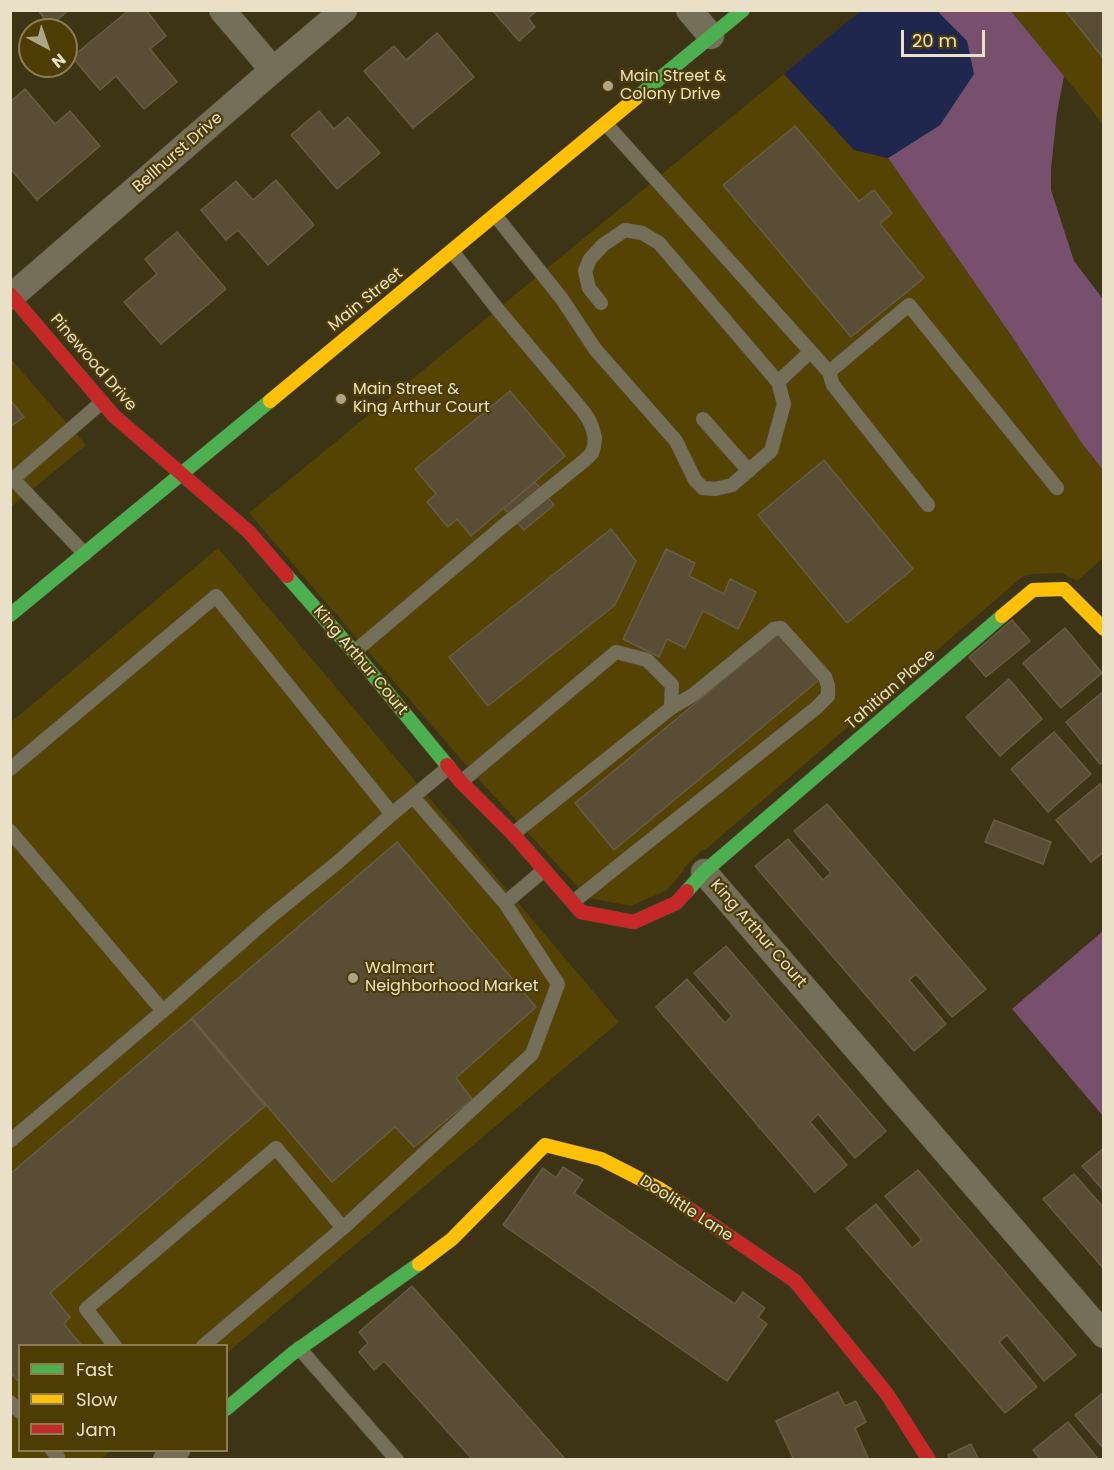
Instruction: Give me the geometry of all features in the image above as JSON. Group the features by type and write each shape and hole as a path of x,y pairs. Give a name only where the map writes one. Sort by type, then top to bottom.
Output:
{"street":[{"path":"222,10 273,70"},
{"name":"Bellhurst Drive","path":"11,295 344,10"},
{"path":"689,10 711,36"},
{"name":"Main Street","path":"10,615 743,10"},
{"name":"Pinewood Drive","path":"11,295 114,416 182,473"},
{"name":"King Arthur Court","path":"182,473 249,532 354,652 461,782 513,834 581,912 634,922 676,903 704,872 1104,1335"},
{"name":"Tahitian Place","path":"704,872 1033,590 1064,589 1104,629"},
{"name":"Doolittle Lane","path":"228,1407 299,1348 452,1239 545,1145 601,1159 658,1188 795,1281 887,1394 928,1460"}],"lane":[{"path":"606,124 829,372 832,385 928,505"},
{"path":"495,215 562,299 595,349 676,441 695,480 703,488 716,489 732,485 771,451 783,404 778,382 659,243 642,233 625,230 603,245 590,259 585,271 589,288 601,303"},
{"path":"354,652 585,460 592,453 594,446 595,438 592,427 583,411 499,311 452,250"},
{"path":"829,372 909,305 1057,488"},
{"path":"778,382 810,352"},
{"path":"85,554 12,480 102,401"},
{"path":"703,419 749,471"},
{"path":"10,769 216,596 392,814"},
{"path":"513,834 671,708 693,695 774,629 781,628 825,678 828,696 573,902"},
{"path":"461,782 616,652 646,660 672,685 671,708"},
{"path":"10,1141 164,1011 270,917 449,767"},
{"path":"205,1344 344,1228 532,1054 558,984 505,903 413,797"},
{"path":"10,831 164,1011"},
{"path":"505,903 544,870"},
{"path":"113,1344 86,1309 276,1148 344,1228"},
{"path":"299,1348 397,1460"}],"shaded area":[{"path":"937,11 1011,11 1064,76 1057,113 1051,190 1074,261 1103,299 1103,470 1081,442 1011,335 888,158 940,125 967,41"},
{"path":"1011,11 1103,11 1103,124 1064,76"},
{"path":"784,74 854,150 888,158 1011,335 1081,442 1103,470 1103,558 1077,581 1062,573 1031,574 1022,577 705,850 702,850 667,890 631,906 588,898 472,772 249,513"},
{"path":"10,358 86,445 11,507 10,507"},
{"path":"218,548 619,1022 228,1352 228,1344 18,1344 18,1452 110,1452 101,1459 11,1459 10,723"},
{"path":"1103,931 1103,1116 1012,1009"}],"water":[{"path":"862,10 937,11 967,41 974,74 940,125 888,158 854,150 784,74"}],"building":[{"path":"38,10 69,10 60,18 44,18"},
{"path":"129,10 146,10 166,36 150,49 177,82 144,109 116,76 100,90 78,64 78,52"},
{"path":"492,10 538,10 528,18 535,27 519,41"},
{"path":"1065,10 1104,10 1104,59"},
{"path":"437,33 474,77 413,128 364,71 394,46 406,60"},
{"path":"25,89 55,124 70,111 100,146 37,200 10,168 10,102"},
{"path":"319,111 334,129 348,117 380,153 337,189 291,135"},
{"path":"795,126 859,201 874,190 892,213 880,224 924,278 851,337 723,185"},
{"path":"276,180 314,225 268,265 238,230 226,240 201,210 236,181 253,200"},
{"path":"177,232 226,289 161,344 124,302 157,274 145,259"},
{"path":"510,391 565,456 471,536 457,519 448,527 427,502 436,494 415,469"},
{"path":"10,400 24,417 10,427"},
{"path":"824,460 913,569 847,623 758,515"},
{"path":"535,482 554,505 524,530 504,508"},
{"path":"611,529 636,561 615,605 488,706 449,657"},
{"path":"666,549 695,563 689,576 724,594 730,579 756,592 738,629 703,611 685,648 667,639 659,657 623,639"},
{"path":"1012,620 1030,641 986,677 969,657"},
{"path":"1065,628 1102,673 1061,708 1023,663"},
{"path":"780,633 819,680 614,850 575,803"},
{"path":"1009,679 1042,719 1000,756 966,717"},
{"path":"1104,691 1104,762 1100,764 1066,722"},
{"path":"1054,732 1091,774 1048,812 1011,769"},
{"path":"1100,784 1104,788 1104,852 1091,862 1056,820"},
{"path":"827,804 986,989 952,1017 916,974 909,980 946,1024 914,1051 755,866 788,839 823,880 831,873 794,831"},
{"path":"994,820 1051,842 1043,864 985,842"},
{"path":"397,842 536,1007 456,1078 472,1099 414,1147 395,1127 332,1182 192,1018"},
{"path":"726,946 886,1131 855,1158 818,1114 810,1122 847,1165 815,1192 656,1007 687,979 725,1023 732,1016 694,973"},
{"path":"191,1019 265,1106 50,1293 70,1317 64,1324 80,1344 18,1344 18,1381 10,1372 10,1174"},
{"path":"1104,1148 1104,1191 1082,1166"},
{"path":"563,1167 583,1180 574,1193 735,1304 743,1292 765,1308 758,1317 767,1324 727,1381 503,1225 543,1168 556,1178"},
{"path":"918,1170 1076,1355 1044,1381 1007,1335 999,1342 1037,1387 1005,1413 846,1228 876,1204 912,1248 922,1240 885,1196"},
{"path":"1074,1174 1104,1208 1104,1269 1043,1199"},
{"path":"412,1286 566,1460 473,1460 384,1361 374,1370 359,1352 368,1343 359,1332"},
{"path":"838,1392 845,1406 856,1401 866,1422 855,1428 869,1460 794,1460 776,1421"},
{"path":"1104,1392 1104,1449 1075,1415"},
{"path":"1068,1422 1099,1460 1041,1460 1033,1450"},
{"path":"971,1444 979,1460 950,1460 948,1455"}],"traffic: fast":[{"path":"636,98 743,10"},
{"path":"10,615 270,401"},
{"path":"287,576 354,652 447,765"},
{"path":"687,891 704,872 1002,616"},
{"path":"228,1407 293,1353 419,1264"}],"traffic: slow":[{"path":"270,401 636,98"},
{"path":"1002,616 1033,590 1064,589 1104,629"},
{"path":"419,1264 452,1239 545,1145 601,1159 672,1197"}],"traffic: jam":[{"path":"10,294 114,416 249,532 287,576"},
{"path":"447,765 513,834 581,912 634,922 676,903 687,891"},
{"path":"672,1197 795,1281 887,1394 929,1460"}],"place":[{"name":"Main Street & Colony Drive","path":"608,86"},
{"name":"Main Street & King Arthur Court","path":"341,399"},
{"name":"Walmart Neighborhood Market","path":"353,978"}]}
